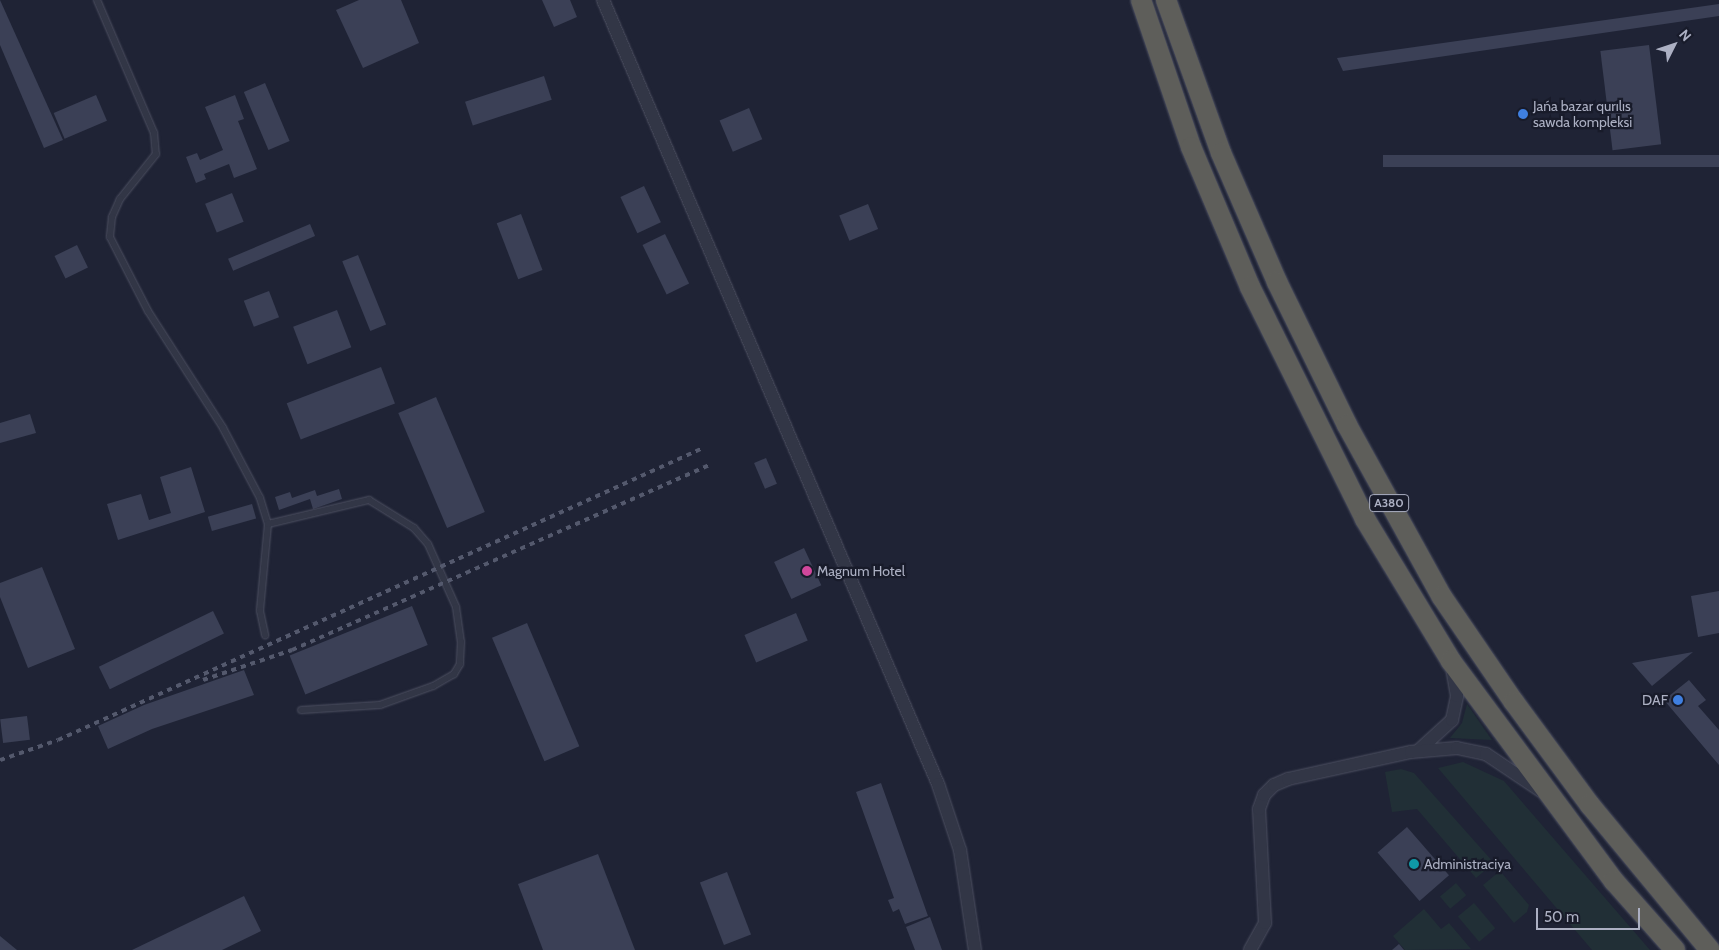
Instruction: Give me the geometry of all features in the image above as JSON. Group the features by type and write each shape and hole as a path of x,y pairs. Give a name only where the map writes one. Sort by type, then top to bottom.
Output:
{"highway":[{"name":"A380","path":"1140,0 1191,147 1250,287 1365,519 1451,661 1614,882 1675,950"},
{"name":"A380","path":"1166,0 1221,153 1277,282 1347,425 1442,597 1514,702 1590,805 1710,950"},
{"path":"1390,561 1414,547"}],"street":[{"path":"604,0 938,784 960,850 975,950"},
{"path":"1418,751 1452,720 1457,696 1451,661"},
{"path":"1250,950 1265,923 1259,809 1264,795 1274,785 1288,779 1418,751 1457,748 1486,754 1554,801"}],"lane":[{"path":"97,0 154,133 156,154 120,199 112,217 110,237 148,311 223,428 260,498 268,524 260,611 264,635"},
{"path":"268,524 369,500 414,528 428,544 456,606 461,642 460,664 454,674 432,686 380,705 301,710"}],"shaded area":[{"path":"1467,704 1492,740 1450,738 1462,723"},
{"path":"1463,762 1504,781 1650,950 1592,950 1438,768"},
{"path":"1401,769 1414,773 1494,863 1476,878 1417,809 1392,812 1385,772"},
{"path":"1500,871 1529,905 1527,912 1514,923 1483,885"},
{"path":"1456,883 1466,895 1450,909 1440,896"},
{"path":"1474,903 1495,928 1479,942 1458,916"},
{"path":"1424,909 1441,929 1449,923 1471,949 1405,950 1393,936"}],"building":[{"path":"0,0 63,140 44,148 0,45"},
{"path":"359,0 401,0 419,43 363,68 336,10"},
{"path":"542,0 570,0 577,17 554,27"},
{"path":"1719,4 1719,16 1343,71 1337,58"},
{"path":"1649,45 1661,144 1613,150 1600,51"},
{"path":"544,76 552,100 473,125 465,102"},
{"path":"265,83 290,141 268,150 244,92"},
{"path":"96,95 107,121 65,139 54,113"},
{"path":"235,95 244,119 238,121 257,169 234,178 229,164 204,174 206,179 196,183 186,157 197,153 200,160 223,150 205,107"},
{"path":"749,108 762,139 733,152 720,121"},
{"path":"1383,155 1719,155 1719,167 1383,167"},
{"path":"644,186 661,222 637,233 620,197"},
{"path":"232,193 244,222 217,233 205,204"},
{"path":"868,204 878,229 849,241 839,216"},
{"path":"521,214 543,270 518,279 497,223"},
{"path":"310,224 315,236 233,271 228,259"},
{"path":"665,234 689,283 667,294 643,245"},
{"path":"77,245 88,267 65,278 55,256"},
{"path":"358,255 386,325 370,331 342,261"},
{"path":"269,291 279,317 254,327 244,301"},
{"path":"337,310 351,347 307,364 293,327"},
{"path":"381,367 395,403 301,440 287,403"},
{"path":"436,397 485,512 447,528 398,413"},
{"path":"30,414 36,433 0,443 0,423"},
{"path":"766,458 777,484 765,489 754,463"},
{"path":"191,467 205,512 118,540 107,504 141,494 149,520 171,513 160,477"},
{"path":"339,489 342,499 313,509 310,499 279,510 275,497 290,492 292,498 315,490 317,496"},
{"path":"252,504 256,518 212,531 208,517"},
{"path":"804,548 821,585 791,599 774,562"},
{"path":"42,567 75,649 28,668 0,597 0,583"},
{"path":"1719,591 1719,633 1698,637 1691,596"},
{"path":"412,606 428,645 305,694 290,655"},
{"path":"213,611 224,633 110,689 99,667"},
{"path":"796,613 808,641 756,662 744,635"},
{"path":"527,623 579,746 544,761 492,638"},
{"path":"1693,652 1652,686 1632,663"},
{"path":"244,670 254,695 152,729 108,749 98,726 144,705"},
{"path":"1689,680 1706,700 1698,706 1719,730 1719,765 1664,700"},
{"path":"27,716 30,740 3,743 0,719"},
{"path":"881,783 928,916 905,924 899,909 893,912 888,900 894,898 856,792"},
{"name":"Administraciya","path":"1407,827 1449,875 1420,901 1378,853"},
{"path":"598,854 635,950 543,950 518,884"},
{"path":"727,872 751,935 724,945 700,882"},
{"path":"244,896 261,931 222,950 132,950"},
{"path":"930,917 942,950 915,950 906,927"},
{"path":"0,936 17,950 0,950"},
{"path":"1399,944 1404,950 1392,950"}],"railway":[{"path":"0,760 58,740 703,448"},
{"path":"203,680 292,650 711,464"}],"place":[{"name":"Jańa bazar qurılıs sawda kompleksi","path":"1523,114"},
{"name":"Magnum Hotel","path":"807,571"},
{"name":"DAF","path":"1678,700"},
{"name":"Administraciya","path":"1414,864"}]}
